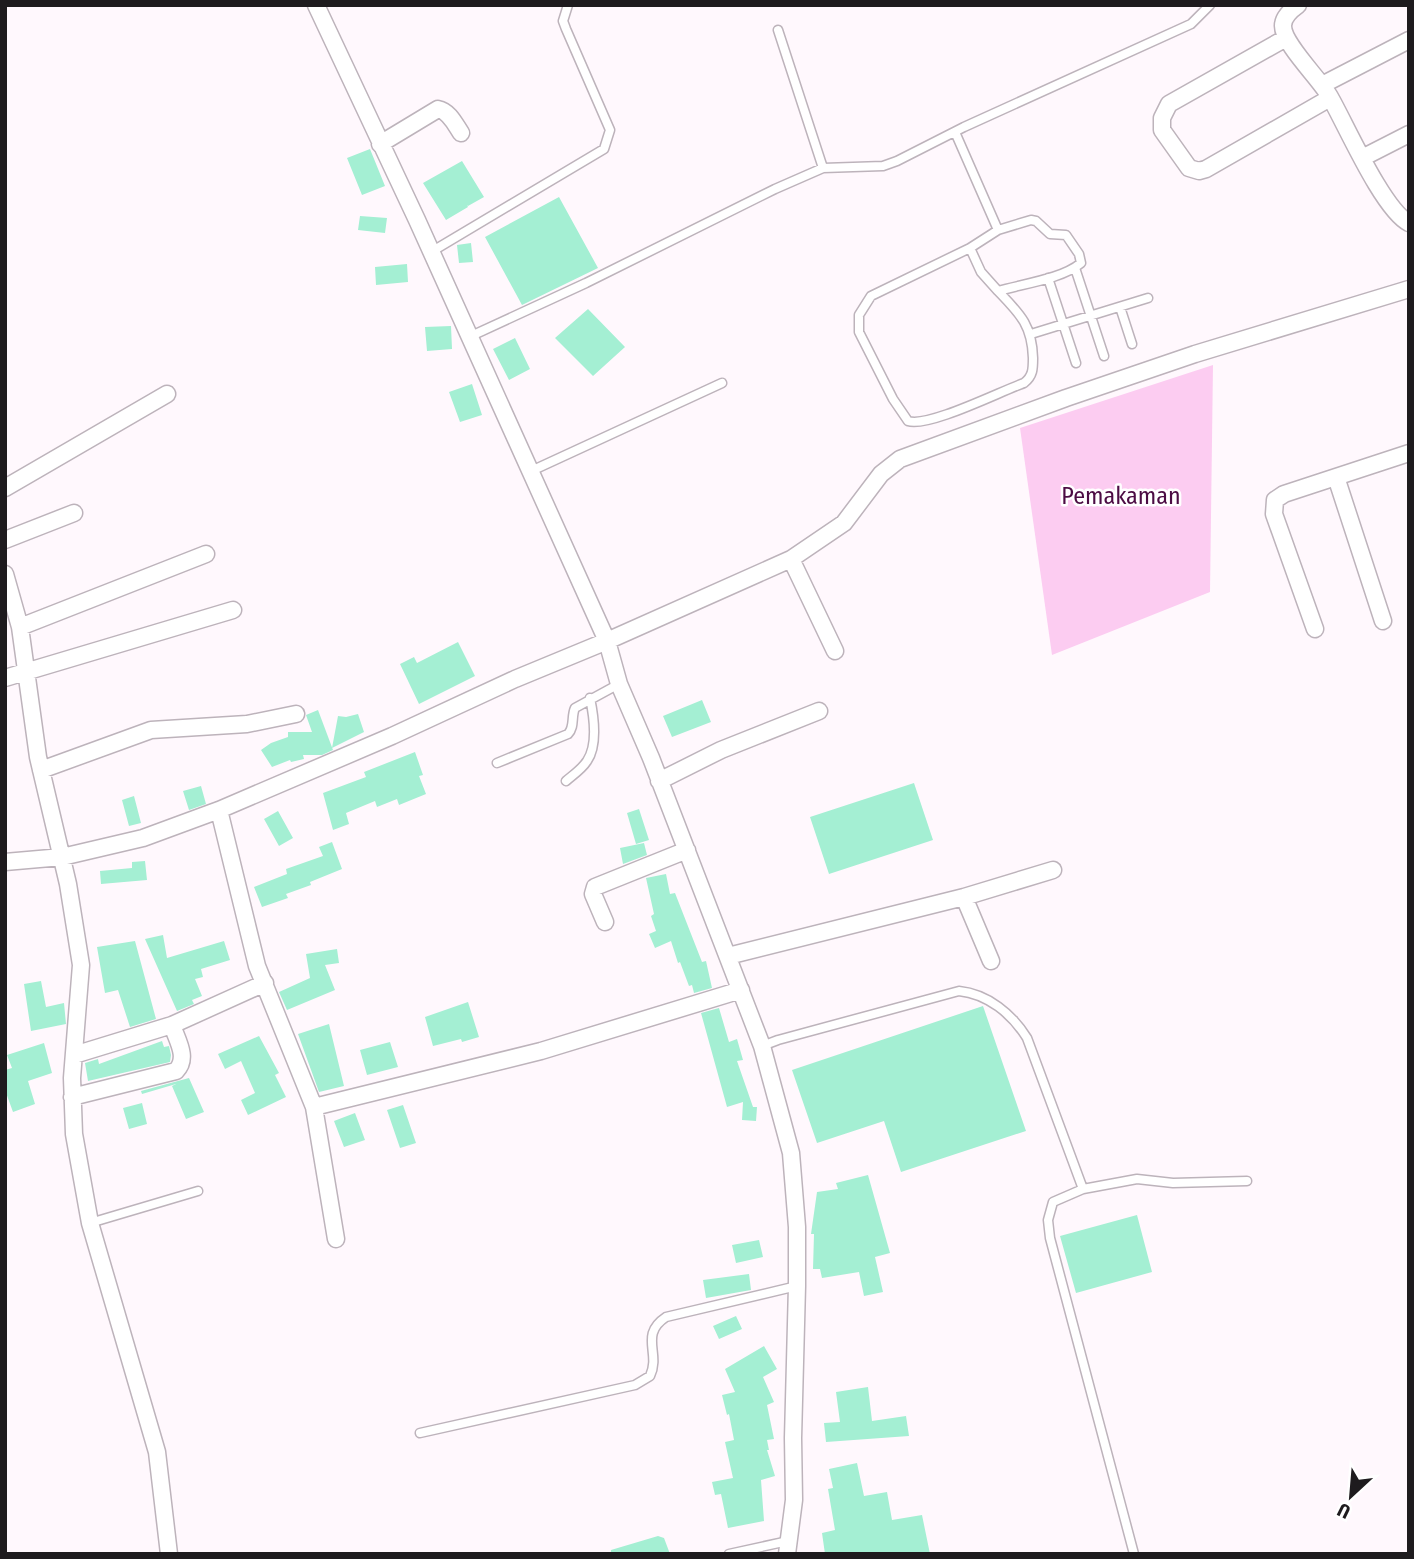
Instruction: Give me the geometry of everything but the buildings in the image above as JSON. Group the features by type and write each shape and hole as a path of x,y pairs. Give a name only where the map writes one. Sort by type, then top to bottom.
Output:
{"street":[{"path":"316,5 607,641 619,684 687,850 762,1046 791,1153 796,1227 794,1500 788,1547"},
{"path":"1298,5 1289,12 1284,21 1286,38 1326,91 1397,215 1409,223"},
{"path":"1286,38 1169,104 1161,118 1162,130 1189,168 1199,171 1206,169 1409,40"},
{"path":"380,144 438,109 449,115 461,133"},
{"path":"1362,158 1409,134"},
{"path":"5,862 62,857 144,838 219,810 791,559 844,523 881,474 901,460 1066,398 1195,354 1409,289"},
{"path":"5,488 167,394"},
{"path":"1315,629 1273,505 1284,494 1409,453"},
{"path":"1336,477 1383,621"},
{"path":"5,540 74,513"},
{"path":"20,627 206,554"},
{"path":"791,559 835,651"},
{"path":"6,583 20,627 41,771 62,857 81,965 72,1097 74,1134 90,1223 157,1452 169,1554"},
{"path":"5,678 233,610"},
{"path":"659,781 721,750 818,711"},
{"path":"41,771 152,730 247,724 296,714"},
{"path":"219,810 257,965 314,1107 336,1239"},
{"path":"605,922 593,894 597,885 687,850"},
{"path":"728,956 964,897 1053,870"},
{"path":"964,897 991,961"},
{"path":"74,1055 172,1025 265,983"},
{"path":"314,1107 541,1051 741,990"},
{"path":"72,1097 176,1071 182,1064 182,1056 172,1025"}],"lane":[{"path":"431,252 604,149 610,130 566,29 564,21 568,5"},
{"path":"469,337 823,168 883,166 1191,24 1210,5"},
{"path":"778,30 823,168"},
{"path":"955,132 998,230"},
{"path":"970,248 981,272 998,291 1017,312 1031,334 1033,370 1024,383 935,418 913,423 904,417 859,332 859,314 871,296 970,248 998,230 1033,220 1050,234 1064,233 1081,257 1075,268 998,291"},
{"path":"1075,268 1104,356"},
{"path":"1048,278 1076,363"},
{"path":"1031,334 1148,298"},
{"path":"1120,306 1132,344"},
{"path":"529,472 722,383"},
{"path":"497,763 568,734 572,730 575,709 590,698 619,684"},
{"path":"566,781 584,766 592,751 593,713 590,698"},
{"path":"762,1046 959,991 981,995 1010,1016 1027,1038 1083,1189"},
{"path":"1134,1554 1050,1238 1048,1220 1052,1202 1083,1189 1137,1179 1172,1184 1247,1181"},
{"path":"90,1223 198,1191"},
{"path":"420,1433 635,1385 650,1376 654,1362 652,1332 659,1321 666,1317 797,1286"},
{"path":"729,1554 788,1547"}],"green space":[{"name":"Pemakaman","path":"1213,365 1210,592 1052,655 1020,428"}]}
